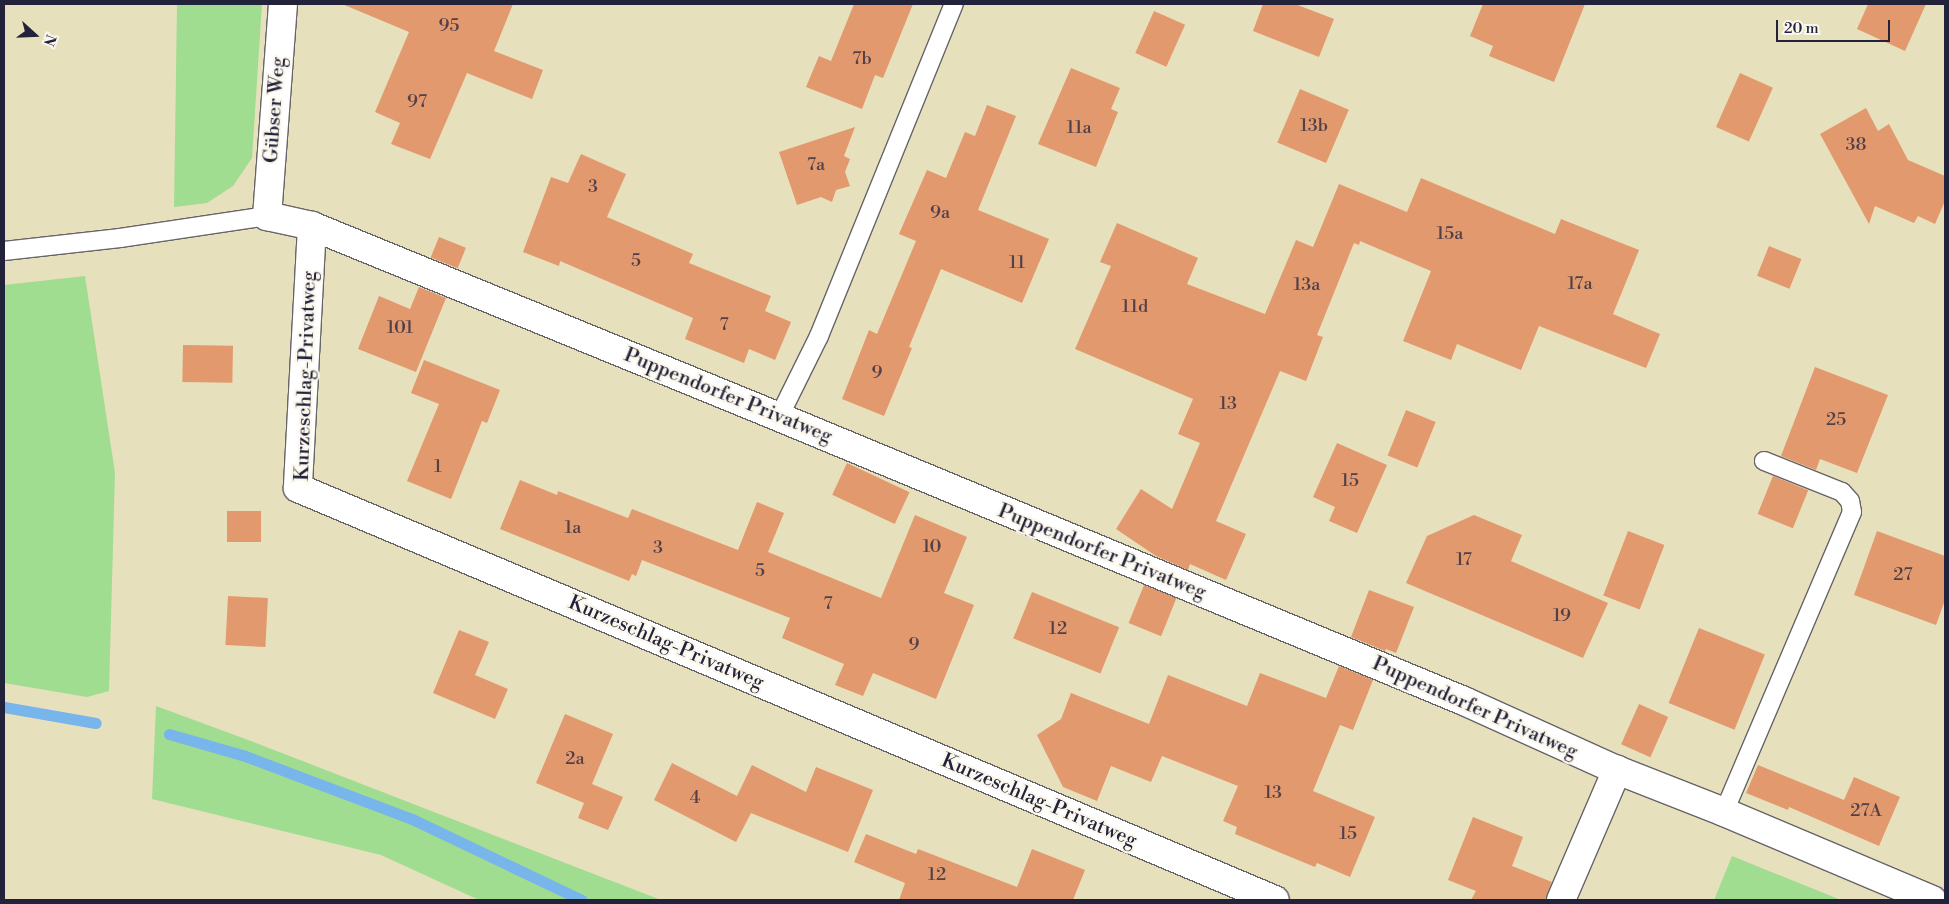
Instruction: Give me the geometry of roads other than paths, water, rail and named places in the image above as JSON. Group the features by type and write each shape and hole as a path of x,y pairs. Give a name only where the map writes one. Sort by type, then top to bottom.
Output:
{"street":[{"name":"Gübser Weg","path":"267,216 283,4"},
{"name":"Puppendorfer Privatweg","path":"267,216 312,226 778,416 1464,701 1616,770 1724,812 1932,900"},
{"name":"Kurzeschlag-Privatweg","path":"312,226 298,488 1275,900"},
{"path":"1561,900 1616,770"}],"lane":[{"path":"778,416 819,336 954,4"},
{"path":"4,251 120,238 267,216"},
{"path":"1724,812 1852,512 1850,501 1842,492 1764,461"}],"waterway":[{"path":"4,707 96,723"},
{"path":"169,734 245,756 412,819 582,900"}]}
